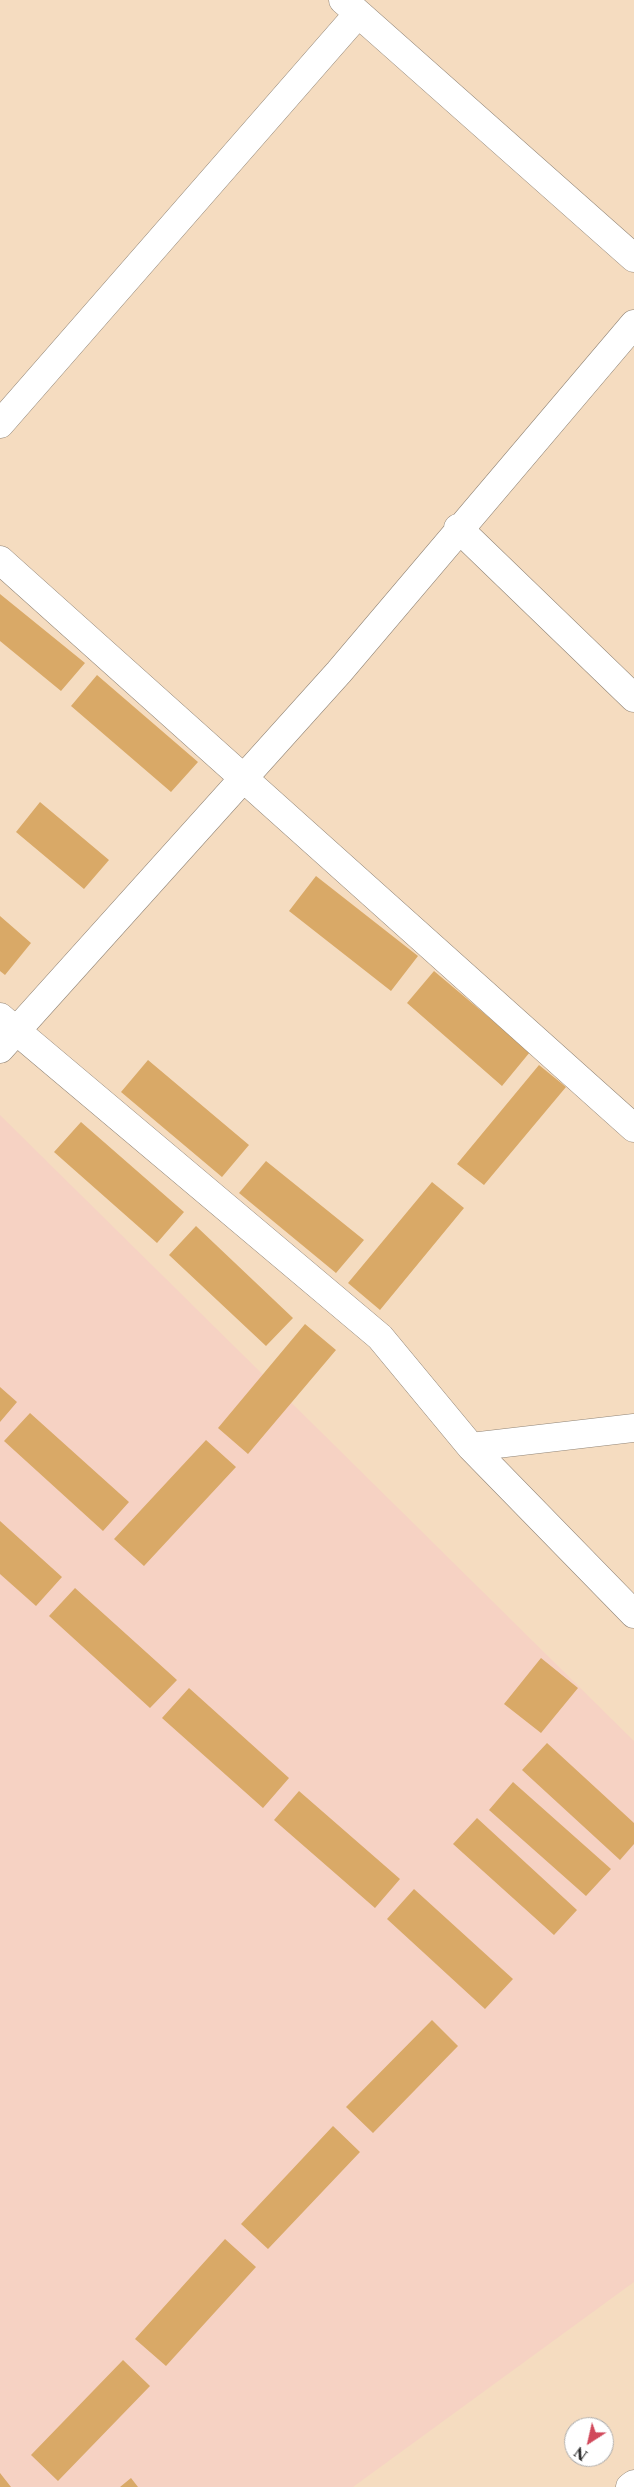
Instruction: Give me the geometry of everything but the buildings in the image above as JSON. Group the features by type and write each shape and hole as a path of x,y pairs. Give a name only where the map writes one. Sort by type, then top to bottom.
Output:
{"main road":[{"path":"0,424 350,7 634,258"},
{"path":"634,324 458,528 339,672 6,1033 380,1337 471,1447 634,1614"},
{"path":"458,528 634,698"},
{"path":"0,560 634,1128"},
{"path":"471,1447 634,1428"},
{"path":"630,2487 634,2484"}],"shaded area":[{"path":"0,1115 634,1741 634,2282 353,2487 0,2487"}]}
